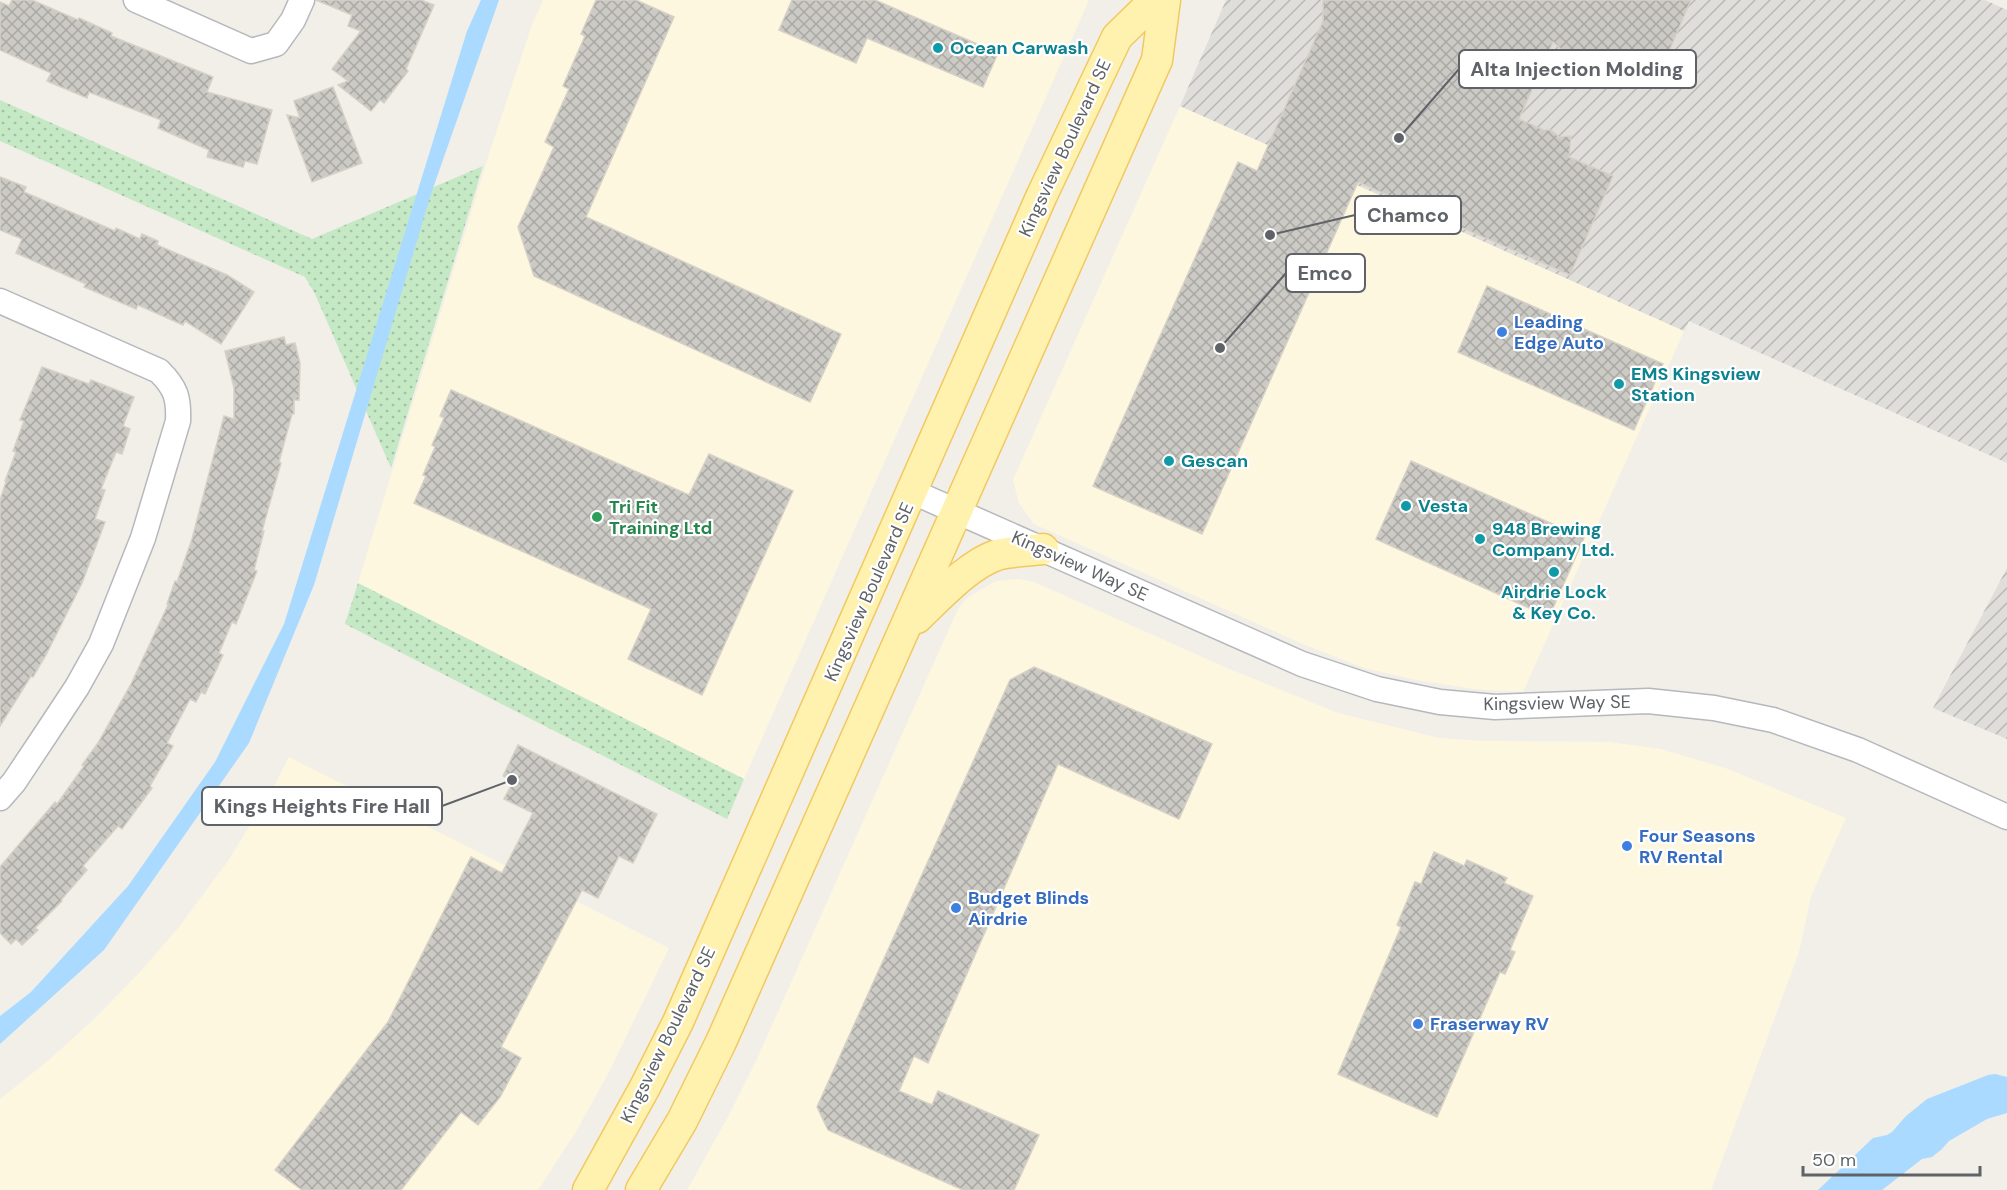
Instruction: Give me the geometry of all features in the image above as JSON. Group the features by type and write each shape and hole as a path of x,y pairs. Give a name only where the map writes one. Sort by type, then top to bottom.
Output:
{"main road":[{"name":"Kingsview Boulevard SE","path":"588,1190 640,1098 678,1022 1042,195 1117,37 1155,0"},
{"path":"642,1190 682,1121 721,1042 1157,60 1165,0"},
{"path":"906,629 946,589 974,568 997,555 1043,549"}],"street":[{"path":"136,0 251,51 276,44 293,20 302,0"},
{"path":"0,301 159,371 176,391 178,405 178,421 143,538 101,644 77,687 14,782 0,798"},
{"name":"Kingsview Way SE","path":"913,492 1302,664 1377,689 1440,702 1495,707 1648,701 1714,708 1773,720 1858,750 2007,817"}],"shaded area":[{"path":"543,0 1089,0 744,779 358,583 490,151 532,25"},
{"path":"1226,0 1985,0 2007,10 2007,463 1689,321 1684,331 1180,106"},
{"path":"1180,106 1684,331 1523,692 1474,689 1417,680 1364,668 1303,644 1034,524 1019,503 1013,480"},
{"path":"2007,568 2007,739 1933,708"},
{"path":"1019,579 1034,582 1227,668 1338,713 1439,738 1480,741 1609,742 1661,749 1728,769 1846,818 1811,896 1799,952 1711,1190 687,1190 756,1061 958,609 967,598 996,581"},
{"path":"289,757 669,948 609,1072 577,1130 538,1190 0,1190 0,1099 49,1060 92,1021 142,970 179,927 228,861 272,790"}],"green space":[{"path":"0,100 312,239 483,166 391,468 315,294 305,277 0,141"},
{"path":"358,583 744,779 727,819 345,624"}],"water":[{"path":"481,0 499,0 431,194 314,585 249,743 104,950 0,1044 0,1016 31,992 128,886 215,762 284,624 467,31"},
{"path":"1995,1074 2007,1077 2007,1113 1987,1119 1949,1141 1932,1157 1922,1159 1882,1190 1818,1190 1873,1138 1892,1132 1906,1116 1927,1099"}],"building":[{"path":"12,0 32,0 78,20 79,18 112,33 111,36 213,77 207,92 272,110 257,164 245,161 243,167 207,157 209,150 158,128 161,120 89,92 87,98 47,81 51,73 0,50 0,2 9,6"},
{"path":"316,0 421,0 434,5 406,69 408,71 384,103 380,100 371,111 338,85 348,81 332,69 361,31 348,26 352,15"},
{"path":"596,0 636,0 674,17 586,217 841,334 810,402 534,276 518,227 554,147 545,142 569,89 563,86 585,36 581,34"},
{"name":"Ocean Carwash","path":"792,0 875,0 998,53 983,87 867,38 856,63 779,30"},
{"path":"1323,0 1691,0 1658,77 1616,58 1598,72 1591,60 1579,55 1569,56 1553,42 1519,119 1544,130 1551,130 1559,137 1571,136 1569,157 1613,176 1570,275 1358,182 1202,534 1093,486 1238,162 1257,171 1323,21"},
{"path":"333,87 362,163 312,182 287,115 300,118 294,101"},
{"path":"0,177 26,187 24,192 115,231 116,228 140,239 142,234 158,241 157,245 227,275 254,292 221,344 185,321 183,325 138,305 136,309 84,287 86,284 16,253 22,239 0,230"},
{"path":"1487,286 1663,364 1634,430 1458,352"},
{"path":"284,337 286,345 295,343 300,363 299,400 294,400 294,414 292,414 262,531 264,531 254,570 257,571 236,624 232,622 219,653 223,655 205,694 201,692 196,702 190,699 167,743 173,746 150,786 152,788 122,829 118,826 83,866 87,870 62,901 35,928 38,930 22,945 16,939 11,944 0,933 0,867 55,802 57,804 84,766 82,765 98,743 131,684 168,605 192,539 224,416 234,419 234,388 225,351"},
{"path":"42,367 89,384 91,380 134,397 123,426 130,429 122,454 116,452 101,489 105,490 95,519 105,522 82,583 46,655 0,726 0,500 16,452 13,451 24,421 20,420"},
{"path":"451,390 689,495 709,454 793,491 702,695 628,659 651,609 414,503 426,476 423,475 435,447 432,445 444,418 440,416"},
{"path":"1411,461 1584,538 1549,617 1376,539"},
{"path":"1034,667 1212,744 1179,819 1058,764 928,1063 914,1056 899,1091 932,1105 938,1091 1039,1135 1014,1190 963,1190 828,1130 817,1107 1010,680"},
{"path":"518,745 657,814 633,863 619,856 598,898 582,890 501,1047 521,1058 500,1097 478,1125 461,1112 401,1190 302,1190 275,1170 388,1022 471,857 502,873 533,813 504,799 513,782 503,776"},
{"name":"Fraserway RV","path":"1434,852 1464,866 1467,860 1507,878 1504,883 1533,896 1510,950 1515,952 1505,974 1500,972 1437,1117 1338,1074 1401,927 1397,925 1415,882 1421,884"}],"place":[{"name":"Ocean Carwash","path":"938,48"},
{"name":"Alta Injection Molding","path":"1399,138"},
{"name":"Chamco","path":"1270,235"},
{"name":"Leading Edge Auto","path":"1502,332"},
{"name":"Emco","path":"1220,348"},
{"name":"EMS Kingsview Station","path":"1619,384"},
{"name":"Gescan","path":"1169,461"},
{"name":"Vesta","path":"1406,506"},
{"name":"Tri Fit Training Ltd","path":"597,517"},
{"name":"948 Brewing Company Ltd.","path":"1480,539"},
{"name":"Airdrie Lock & Key Co.","path":"1554,572"},
{"name":"Kings Heights Fire Hall","path":"512,780"},
{"name":"Four Seasons RV Rental","path":"1627,846"},
{"name":"Budget Blinds Airdrie","path":"956,908"},
{"name":"Fraserway RV","path":"1418,1024"}]}
